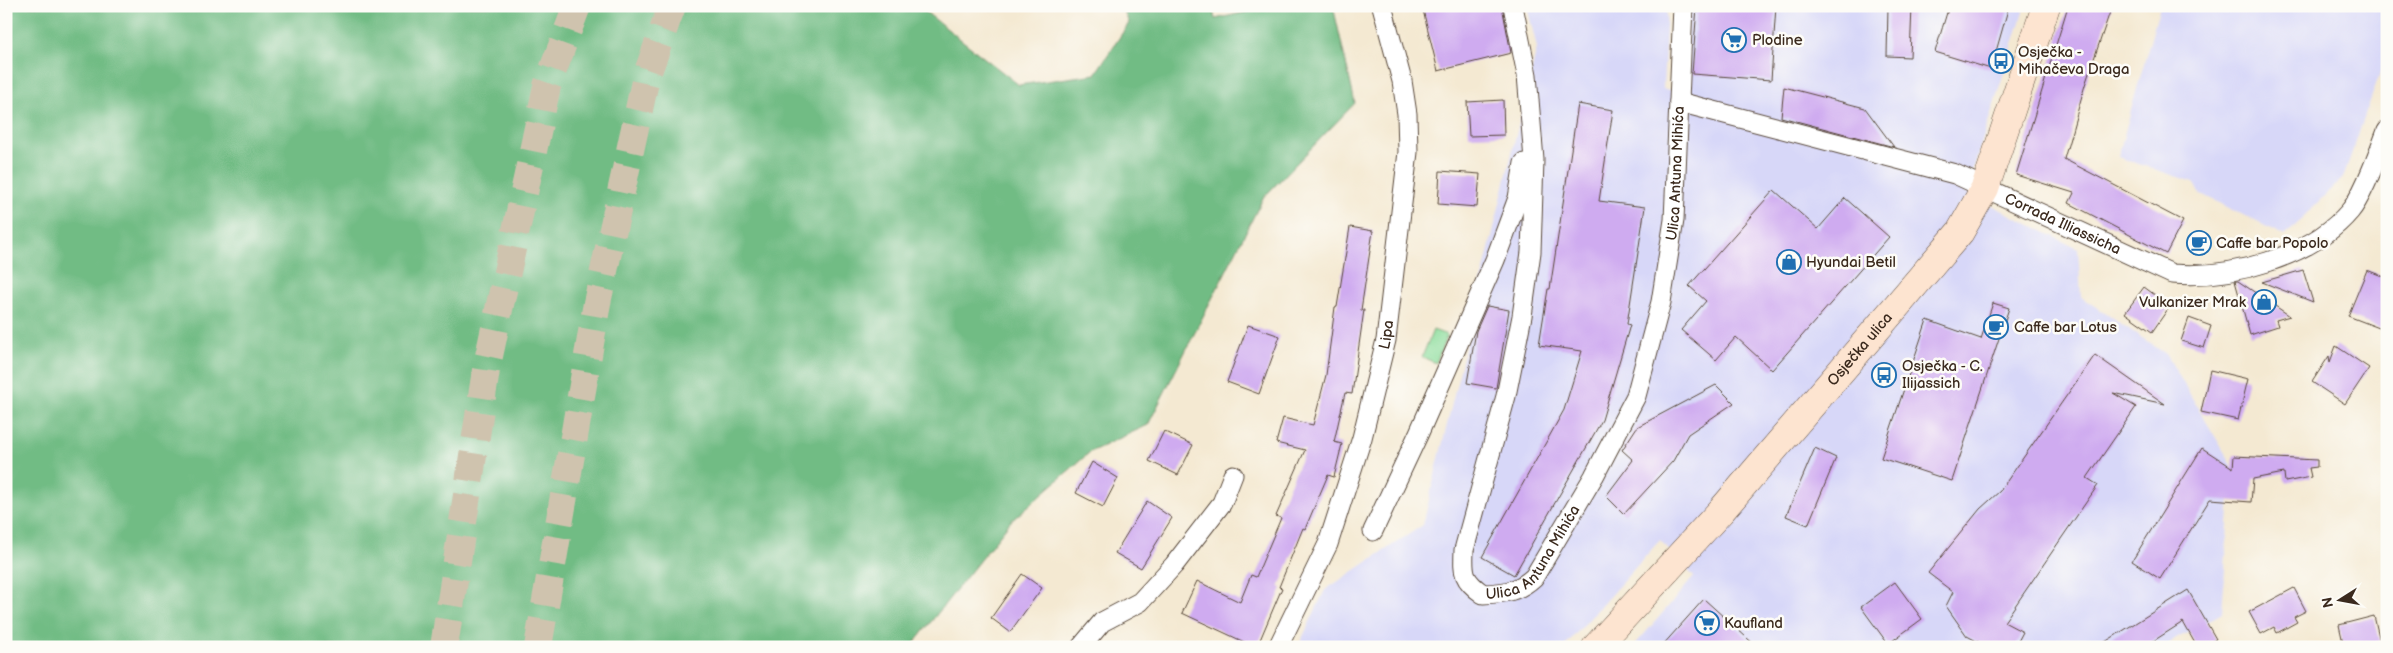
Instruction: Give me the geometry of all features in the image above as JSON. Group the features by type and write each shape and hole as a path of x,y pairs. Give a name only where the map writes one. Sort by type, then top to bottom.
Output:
{"main road":[{"name":"Osječka ulica","path":"1596,647 1721,511 1855,358 1960,232 1985,188 2046,6"}],"street":[{"name":"Lipa","path":"1278,647 1328,544 1362,438 1386,340 1408,152 1407,114 1402,79 1382,6"},
{"name":"Ulica Antuna Mihića","path":"1513,6 1527,75 1534,160 1531,252 1522,316 1497,436 1464,550 1463,573 1473,587 1483,594 1509,593 1523,587 1534,577 1599,468 1636,396 1661,302 1674,220 1683,6"},
{"name":"Corrada Illiassicha","path":"1679,102 1955,174 2172,274 2193,276 2212,274 2291,254 2325,236 2352,210 2378,156 2387,131"},
{"path":"1373,531 1418,435 1495,260 1518,198 1523,164 1525,161 1534,160"},
{"path":"1081,647 1102,622 1140,602 1174,565 1222,503 1233,475"}],"shaded area":[{"path":"1527,6 1667,6 1663,89 1684,91 1689,6 2025,6 1966,192 2078,249 2081,297 2166,354 2232,465 2222,613 2162,647 1633,647 1694,577 1660,540 1564,647 1298,647 1325,590 1423,525 1537,48"},
{"path":"2160,6 2387,6 2387,53 2343,178 2285,236 2199,193 2193,182 2118,157"}],"green space":[{"path":"6,6 918,6 1019,85 1095,74 1129,23 1122,6 1212,6 1215,19 1274,6 1333,6 1355,103 1263,198 1148,425 1090,452 1010,522 911,647 6,647"},
{"path":"1433,330 1447,335 1436,363 1422,357"}],"building":[{"path":"1422,6 1502,6 1511,53 1438,71"},
{"name":"Plodine","path":"1697,6 1776,6 1771,80 1692,74"},
{"path":"1888,6 1912,6 1910,57 1887,56"},
{"path":"1949,6 2009,6 1991,69 1935,52"},
{"path":"2068,6 2112,6 2085,85 2064,159 2183,221 2166,254 2069,203 2074,193 2016,175"},
{"path":"1784,87 1865,108 1894,147 1781,117"},
{"path":"1503,100 1504,135 1469,136 1467,102"},
{"path":"1578,104 1613,110 1599,201 1645,207 1627,324 1630,325 1602,420 1514,575 1482,557 1564,410 1582,351 1539,345 1548,289 1550,289"},
{"path":"1440,171 1480,174 1477,207 1438,204"},
{"name":"Hyundai Betil","path":"1774,190 1818,229 1845,198 1889,237 1772,370 1736,337 1716,360 1681,330 1706,301 1689,286"},
{"path":"1350,227 1373,231 1361,310 1364,310 1352,394 1345,393 1334,442 1342,444 1334,477 1328,475 1305,529 1303,528 1279,587 1282,588 1257,647 1255,647 1182,613 1197,581 1240,602 1251,575 1256,577 1281,518 1276,516 1305,450 1276,443 1283,418 1313,425 1326,375 1335,307 1337,307"},
{"path":"2303,270 2313,302 2262,282"},
{"path":"2367,270 2387,278 2387,331 2348,316"},
{"path":"2235,281 2238,281 2290,316 2276,320 2278,326 2250,335"},
{"path":"2144,287 2170,306 2152,332 2125,313"},
{"path":"1993,303 2009,308 1952,481 1881,458 1927,320 1981,339"},
{"path":"1487,306 1509,310 1496,388 1467,383 1476,331"},
{"path":"2189,318 2211,326 2204,348 2181,341"},
{"path":"1248,325 1280,336 1259,394 1227,382"},
{"path":"2336,346 2369,368 2345,404 2312,382 2329,356 2330,362"},
{"path":"2095,355 2165,404 2113,393 2136,407 2087,478 2098,485 2004,622 2023,632 2015,647 1988,647 1967,636 1946,606 1953,592 1928,573 1980,509 2000,491"},
{"path":"2210,370 2248,379 2238,420 2201,412"},
{"path":"1716,385 1734,403 1688,434 1673,461 1624,514 1606,496 1633,460 1622,450 1637,427"},
{"path":"1164,431 1193,445 1178,475 1149,461"},
{"path":"1815,448 1836,458 1808,525 1786,516"},
{"path":"2202,448 2233,468 2234,456 2317,460 2317,467 2309,468 2311,477 2285,482 2284,473 2253,479 2251,502 2210,499 2160,579 2132,561"},
{"path":"1092,462 1118,478 1103,507 1076,493"},
{"path":"1147,501 1172,518 1141,568 1115,553"},
{"path":"1022,574 1042,588 1010,632 991,618"},
{"path":"1895,582 1922,619 1888,644 1861,607"},
{"path":"2294,588 2306,611 2294,617 2297,622 2277,633 2274,627 2261,634 2249,612"},
{"path":"2188,590 2216,639 2203,647 2197,647 2183,622 2144,647 2097,647"},
{"name":"Kaufland","path":"1704,599 1757,647 1661,647"},
{"path":"2374,616 2380,641 2357,647 2344,647 2339,625"}],"tunnel":[{"path":"444,647 486,370 547,86 577,6"},
{"path":"538,647 597,303 646,77 672,6"}],"place":[{"name":"Plodine","path":"1734,40"},
{"name":"Osječka - Mihačeva Draga","path":"2001,61"},
{"name":"Caffe bar Popolo","path":"2199,243"},
{"name":"Hyundai Betil","path":"1789,262"},
{"name":"Vulkanizer Mrak","path":"2264,302"},
{"name":"Caffe bar Lotus","path":"1996,327"},
{"name":"Osječka - C. Ilijassich","path":"1884,375"},
{"name":"Kaufland","path":"1707,623"}]}
